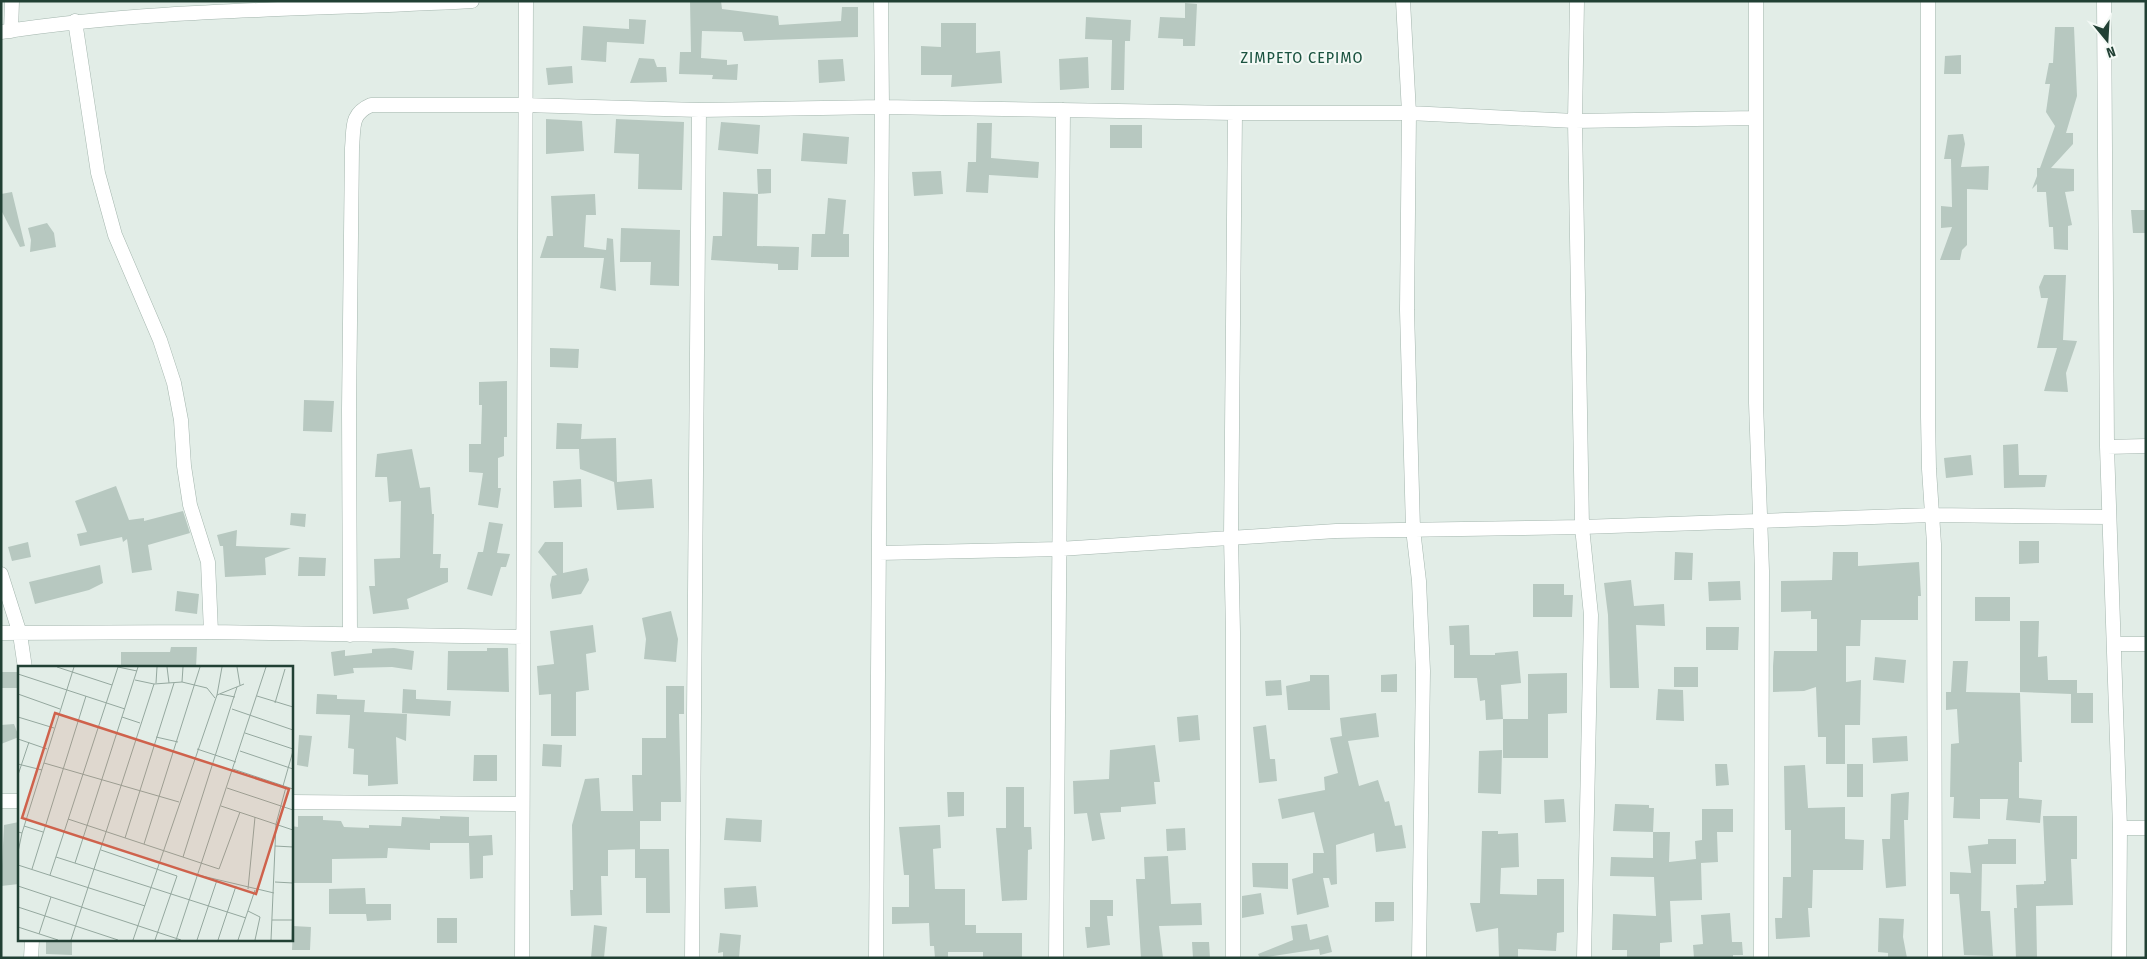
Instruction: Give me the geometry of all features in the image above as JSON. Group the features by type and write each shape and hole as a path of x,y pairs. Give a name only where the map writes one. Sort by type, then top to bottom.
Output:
{"street":[{"path":"12,1 6,32 181,7 354,5 472,1"},
{"path":"522,958 521,804 526,1"},
{"path":"876,958 882,107 881,1"},
{"path":"1403,1 1409,113 1407,310 1413,529 1419,581 1423,671 1419,958"},
{"path":"1577,1 1575,121 1582,527 1590,615 1584,958"},
{"path":"1756,1 1756,403 1762,571 1761,958"},
{"path":"1928,1 1928,426 1934,544 1936,958"},
{"path":"2104,1 2108,517 2120,828 2119,958"},
{"path":"75,21 98,173 115,235 160,340 174,383 181,420 184,466 190,505 208,562 211,632"},
{"path":"350,635 350,361 354,118 361,110 371,105 524,105 699,110 882,107 1235,113 1409,113 1575,121 1756,118"},
{"path":"692,958 699,110"},
{"path":"1056,958 1063,110"},
{"path":"1233,958 1233,632 1231,537 1235,113"},
{"path":"2107,447 2146,446"},
{"path":"879,553 1060,549 1336,530 1582,527 1932,515 2108,517"},
{"path":"1,574 20,634 25,666"},
{"path":"1,633 211,632 523,637"},
{"path":"2114,644 2146,644"},
{"path":"1,801 18,801"},
{"path":"292,802 521,804"},
{"path":"2120,828 2146,828"},
{"path":"31,958 32,942"}],"building":[{"path":"690,1 721,1 722,9 778,16 779,25 841,21 842,7 858,7 858,37 744,41 742,32 702,31 701,58 727,60 727,65 738,64 737,80 712,79 713,75 679,74 680,52 691,52"},
{"path":"1185,3 1197,4 1195,46 1183,46 1183,39 1158,38 1160,17 1185,18"},
{"path":"1086,17 1131,20 1130,41 1125,41 1124,90 1111,90 1112,40 1085,39"},
{"path":"629,19 646,20 644,44 607,42 606,62 581,60 583,26 629,29"},
{"path":"941,23 976,23 976,53 1000,51 1002,83 951,87 952,75 921,75 921,46 941,47"},
{"path":"2055,27 2074,27 2077,96 2066,133 2073,133 2073,144 2051,168 2074,169 2074,191 2065,192 2072,225 2068,226 2068,250 2054,249 2053,227 2049,227 2046,192 2037,192 2037,184 2032,189 2037,176 2037,168 2040,168 2055,126 2046,112 2050,84 2045,84 2049,63 2053,63"},
{"path":"1961,55 1961,74 1944,74 1945,56"},
{"path":"1088,57 1089,88 1060,90 1059,59"},
{"path":"639,58 654,59 657,67 666,67 667,82 630,83"},
{"path":"843,59 845,81 819,83 818,60"},
{"path":"572,66 573,83 548,85 546,68"},
{"path":"546,119 582,121 584,151 546,154"},
{"path":"616,119 684,122 682,190 638,189 639,154 614,153"},
{"path":"721,122 760,125 758,154 718,150"},
{"path":"977,123 992,123 991,158 1039,162 1038,178 989,175 988,193 966,192 968,162 976,162"},
{"path":"1110,125 1142,125 1142,148 1110,148"},
{"path":"803,133 849,137 847,164 801,161"},
{"path":"1963,134 1965,144 1961,167 1989,166 1988,190 1967,189 1967,245 1962,250 1960,260 1940,260 1952,227 1941,228 1941,206 1952,207 1951,159 1944,159 1948,135"},
{"path":"757,169 771,169 771,193 758,194"},
{"path":"941,171 943,194 914,196 912,172"},
{"path":"12,192 25,246 20,247 1,210 1,194"},
{"path":"723,192 758,194 757,246 799,247 798,270 778,270 778,264 711,260 713,236 722,236"},
{"path":"595,194 596,215 586,215 584,247 606,250 607,238 613,239 616,291 600,288 604,258 540,258 547,236 553,236 551,196"},
{"path":"828,198 846,200 843,234 849,234 849,257 811,257 812,234 825,234"},
{"path":"2131,210 2146,210 2146,233 2133,233"},
{"path":"47,223 54,233 56,247 30,252 31,240 28,228"},
{"path":"621,228 680,230 679,286 650,285 651,262 620,262"},
{"path":"2044,275 2066,275 2063,340 2077,341 2066,373 2068,392 2044,391 2057,348 2037,348 2048,298 2041,298 2039,287"},
{"path":"550,348 579,349 578,368 550,367"},
{"path":"507,381 507,437 504,437 504,456 498,458 498,488 501,488 498,508 478,505 483,473 469,472 469,444 481,444 482,405 479,405 479,382"},
{"path":"304,400 334,401 332,432 303,431"},
{"path":"557,423 582,424 581,439 616,438 617,482 652,479 654,508 617,510 614,482 580,469 579,449 556,449"},
{"path":"2018,444 2019,475 2047,475 2045,487 2004,488 2003,445"},
{"path":"412,449 420,488 430,487 432,514 434,514 433,554 441,554 440,568 448,568 448,582 407,599 409,609 373,614 369,586 375,586 374,559 400,558 401,501 389,502 387,477 375,477 377,454"},
{"path":"1971,455 1973,475 1946,478 1944,458"},
{"path":"581,479 582,507 554,508 553,481"},
{"path":"116,486 129,520 144,518 144,521 183,511 190,533 148,545 152,570 132,573 127,539 123,542 122,537 80,546 77,534 87,532 75,501"},
{"path":"291,513 306,514 305,527 290,525"},
{"path":"489,522 503,524 497,553 510,554 506,567 501,567 492,596 467,589 478,552 483,552"},
{"path":"237,530 236,546 291,548 265,558 266,575 225,577 223,546 220,546 217,535"},
{"path":"2019,541 2039,541 2039,563 2019,564"},
{"path":"28,542 31,557 12,561 8,547"},
{"path":"545,542 563,542 563,573 587,568 589,580 581,594 552,599 550,585 552,576 557,575 538,552"},
{"path":"1675,552 1693,553 1692,580 1674,580"},
{"path":"1833,552 1858,552 1858,566 1919,562 1921,596 1918,596 1918,620 1861,620 1860,646 1846,646 1846,682 1861,680 1860,725 1845,725 1845,764 1826,764 1826,737 1818,737 1816,687 1804,691 1773,692 1774,651 1817,651 1817,619 1811,619 1811,611 1781,612 1781,581 1832,580"},
{"path":"299,557 326,558 325,576 298,576"},
{"path":"100,565 103,583 89,590 35,604 29,582"},
{"path":"1631,580 1634,606 1664,604 1665,626 1636,625 1639,688 1610,688 1608,615 1604,583"},
{"path":"1740,581 1741,600 1709,601 1708,582"},
{"path":"1533,584 1564,584 1564,595 1573,595 1572,617 1533,617"},
{"path":"177,591 199,594 197,614 175,611"},
{"path":"1975,597 2010,597 2010,621 1975,621"},
{"path":"671,611 678,639 676,662 644,659 646,639 642,618"},
{"path":"2020,621 2039,621 2038,657 2047,656 2048,680 2077,680 2077,693 2093,693 2093,723 2071,723 2071,694 2020,692"},
{"path":"593,625 596,652 586,654 589,690 576,692 576,736 551,736 551,694 539,695 537,666 554,664 550,631"},
{"path":"1469,625 1470,655 1495,655 1495,653 1518,651 1521,683 1501,685 1503,719 1486,720 1485,700 1480,701 1477,678 1454,678 1454,645 1450,645 1449,626"},
{"path":"1706,627 1739,627 1738,650 1706,650"},
{"path":"171,647 197,647 196,666 121,666 121,652 170,652"},
{"path":"394,648 414,651 412,670 392,667 353,668 354,673 334,676 331,652 345,650 345,656 372,653 372,649"},
{"path":"487,648 508,648 509,692 447,690 448,651 487,651"},
{"path":"1875,657 1906,660 1904,683 1873,680"},
{"path":"1953,661 1968,661 1966,692 2020,693 2022,762 2019,762 2019,798 2042,800 2040,823 2006,820 2008,799 1980,799 1980,819 1953,818 1954,797 1950,797 1951,744 1959,743 1957,709 1946,710 1946,692 1951,692"},
{"path":"1674,667 1698,667 1698,687 1674,687"},
{"path":"1,672 18,672 18,688 1,688"},
{"path":"1567,673 1567,713 1548,714 1548,758 1503,758 1503,719 1528,719 1528,674"},
{"path":"1397,674 1397,692 1381,692 1381,675"},
{"path":"1310,675 1329,675 1330,710 1288,710 1286,686 1310,681"},
{"path":"1281,680 1282,695 1266,696 1265,681"},
{"path":"666,686 684,686 684,714 679,714 681,802 661,802 661,821 640,821 640,849 608,850 608,876 601,876 602,915 571,916 570,890 573,890 572,825 585,779 599,778 601,811 633,811 632,775 642,775 642,738 666,738"},
{"path":"403,689 416,690 416,699 451,701 450,716 402,713"},
{"path":"1658,689 1683,690 1684,721 1656,720"},
{"path":"317,694 337,695 337,699 365,700 364,712 407,714 406,741 396,737 398,784 368,786 368,775 353,774 354,749 348,748 350,715 316,714"},
{"path":"1376,713 1379,737 1348,741 1359,786 1378,780 1385,802 1389,801 1395,826 1402,825 1406,848 1376,852 1374,833 1336,845 1337,884 1331,885 1329,878 1323,878 1329,907 1297,915 1292,879 1313,873 1313,853 1324,853 1314,812 1282,819 1278,799 1325,790 1324,777 1338,773 1330,738 1342,736 1340,718"},
{"path":"1198,715 1200,740 1179,742 1177,717"},
{"path":"14,724 18,737 1,744 1,725"},
{"path":"1266,725 1270,759 1275,759 1277,781 1259,783 1253,727"},
{"path":"299,735 312,736 308,767 297,765"},
{"path":"1907,736 1908,761 1873,763 1872,738"},
{"path":"543,744 562,745 561,767 542,766"},
{"path":"1155,745 1160,782 1154,782 1156,804 1121,807 1121,812 1100,813 1105,839 1092,841 1087,813 1074,814 1073,781 1109,779 1110,750"},
{"path":"1502,750 1501,794 1478,793 1479,751"},
{"path":"474,755 497,755 497,781 473,781"},
{"path":"1715,764 1727,764 1729,785 1716,786"},
{"path":"1847,764 1863,764 1863,797 1847,797"},
{"path":"1805,765 1808,808 1845,807 1845,839 1864,840 1863,870 1813,870 1812,908 1808,908 1810,937 1776,939 1775,918 1782,918 1783,877 1791,877 1791,830 1785,830 1784,766"},
{"path":"1006,787 1024,787 1024,827 1031,827 1032,849 1028,850 1027,900 1002,901 996,828 1006,828"},
{"path":"947,792 964,792 964,816 948,817"},
{"path":"1909,792 1908,820 1904,820 1906,886 1886,888 1882,839 1890,839 1891,794"},
{"path":"1564,799 1566,822 1545,823 1544,800"},
{"path":"1615,804 1649,805 1649,808 1654,808 1653,832 1613,831"},
{"path":"1702,809 1733,809 1733,832 1717,832 1718,862 1701,863 1702,900 1670,901 1672,942 1660,943 1660,958 1627,958 1627,950 1612,950 1613,914 1656,916 1654,877 1610,876 1611,857 1653,858 1653,832 1670,832 1669,862 1696,859 1695,841 1702,840"},
{"path":"298,816 323,816 323,820 341,821 344,827 369,828 369,825 401,826 402,817 440,819 440,816 469,817 469,836 492,835 493,855 483,856 483,878 470,879 469,843 430,843 430,850 388,848 387,858 332,859 332,883 293,883 292,826 298,827"},
{"path":"2043,816 2077,816 2077,859 2071,859 2073,905 2036,906 2037,958 2016,958 2014,908 2017,908 2016,885 2044,884 2044,881 2046,881"},
{"path":"726,818 762,820 761,842 724,840"},
{"path":"18,822 18,884 1,886 4,825"},
{"path":"940,825 941,848 933,849 935,889 965,889 965,925 976,925 976,933 1022,933 1022,957 983,957 983,952 948,952 948,958 935,958 934,946 930,946 929,923 892,924 892,907 909,907 909,875 904,875 899,827"},
{"path":"1185,828 1186,850 1167,851 1166,829"},
{"path":"1482,831 1498,831 1498,834 1518,833 1519,867 1501,868 1500,894 1537,895 1537,879 1564,879 1564,932 1557,933 1556,951 1518,949 1518,958 1499,958 1498,928 1476,932 1470,903 1480,903"},
{"path":"1988,839 2016,839 2016,864 1982,864 1981,911 1990,911 1993,956 1964,955 1959,894 1950,894 1950,872 1971,873 1968,846 1988,844"},
{"path":"635,849 669,849 670,913 646,913 646,878 635,878"},
{"path":"1168,856 1171,904 1201,903 1202,925 1159,926 1163,958 1141,958 1136,879 1145,879 1144,857"},
{"path":"1252,863 1288,863 1288,889 1253,887"},
{"path":"756,886 758,907 725,909 724,888"},
{"path":"365,888 366,904 391,904 391,920 367,921 366,914 329,914 329,889"},
{"path":"1261,893 1264,914 1242,918 1242,896"},
{"path":"1090,900 1113,900 1113,916 1107,916 1110,945 1087,948 1085,927 1090,927"},
{"path":"1375,902 1394,902 1394,921 1375,922"},
{"path":"1730,913 1732,942 1742,942 1743,955 1733,955 1733,958 1694,958 1693,945 1703,944 1701,915"},
{"path":"437,918 457,918 457,943 437,943"},
{"path":"1879,918 1904,919 1903,937 1907,958 1888,958 1888,953 1878,952"},
{"path":"1307,924 1310,940 1328,935 1332,952 1320,955 1319,949 1260,958 1258,954 1293,940 1291,926"},
{"path":"594,925 607,927 604,958 591,958"},
{"path":"293,926 311,927 310,950 292,950"},
{"path":"720,933 741,935 739,958 723,958 723,952 718,953"},
{"path":"46,942 72,942 72,955 46,954"},
{"path":"1192,942 1209,942 1210,958 1193,958"}],"district":[{"name":"ZIMPETO CEPIMO","path":"1302,57"}]}
